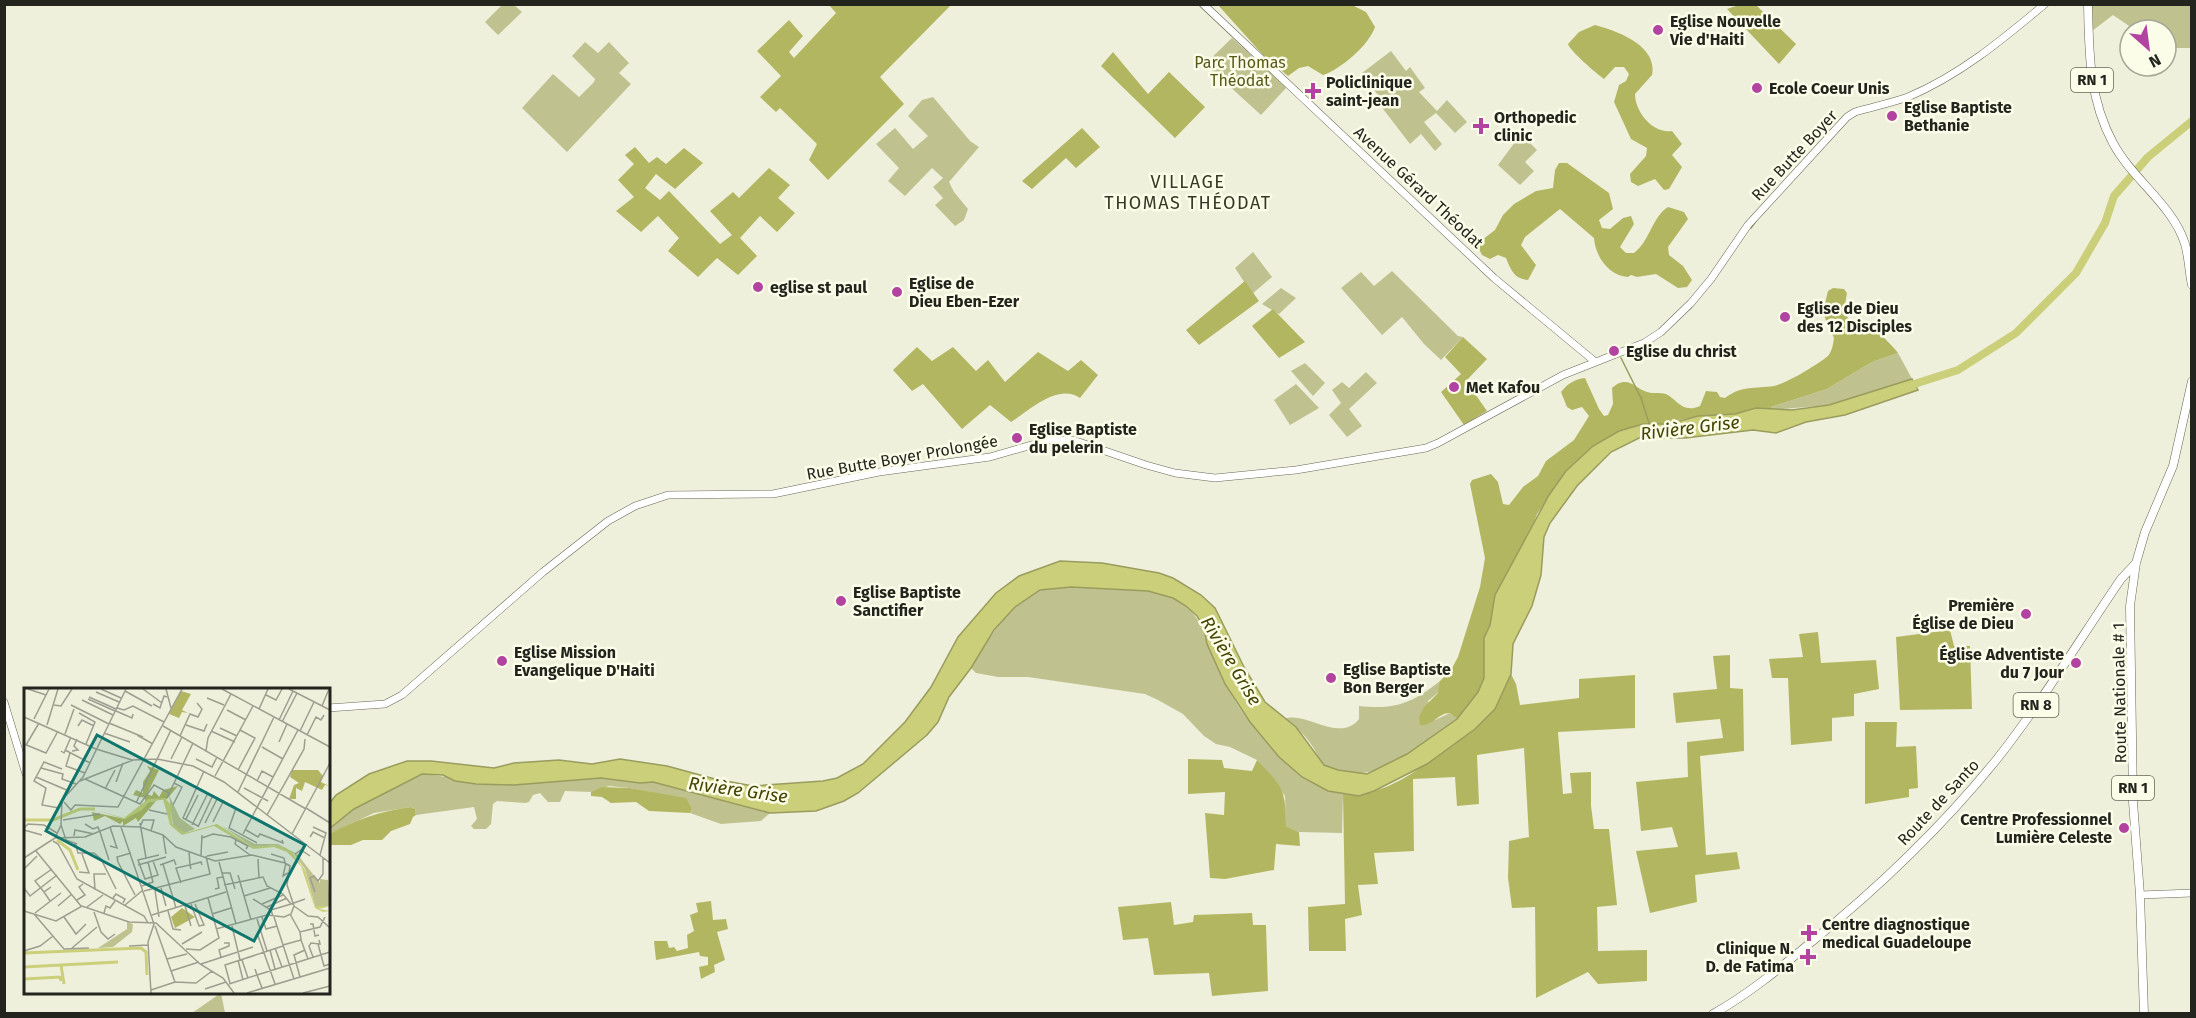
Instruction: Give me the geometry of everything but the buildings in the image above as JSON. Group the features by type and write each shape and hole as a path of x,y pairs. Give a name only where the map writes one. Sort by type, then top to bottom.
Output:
{"main road":[{"name":"RN 1","path":"2088,4 2088,50 2093,87 2105,126 2118,152 2167,213 2185,244 2192,285"},
{"name":"Route Nationale # 1","path":"2144,1014 2140,895 2133,802 2130,606 2136,563 2145,532 2173,466 2192,381"},
{"name":"Route de Santo","path":"1713,1014 1788,962 1861,901 1958,803 2029,716 2121,579 2136,563"}],"street":[{"name":"Avenue Gérard Théodat","path":"1203,4 1494,278 1593,360"},
{"name":"Rue Butte Boyer","path":"1593,360 1644,343 1684,311 1715,273 1718,264 1748,225 1847,117 1855,112 1905,98 1953,75 1976,60 2045,4"},
{"name":"Rue Butte Boyer Prolongée","path":"330,708 385,704 402,695 543,572 608,520 635,506 668,495 773,494 879,472 990,457 1049,440 1067,439 1146,465 1197,476 1215,478 1290,471 1432,445 1593,360"},
{"path":"4,702 24,767"},
{"path":"2140,895 2192,893"}],"green space":[{"path":"502,5 514,5 522,12 498,35 485,22"},
{"path":"2090,5 2191,5 2191,48 2178,48 2178,18 2118,18 2113,15 2092,31"},
{"name":"Parc Thomas Théodat","path":"1232,38 1287,87 1261,115 1205,64"},
{"path":"585,42 598,53 609,42 629,63 619,73 631,84 567,152 522,108 553,74 579,97 594,82 595,79 572,56"},
{"path":"1391,51 1406,71 1410,67 1425,88 1419,92 1437,111 1447,100 1467,122 1455,133 1436,113 1424,122 1442,144 1435,151 1421,134 1410,144 1380,105 1380,98 1362,73"},
{"path":"933,97 970,141 979,147 949,182 968,209 964,220 955,226 935,205 943,198 933,187 943,178 932,168 905,196 888,181 899,168 876,144 895,128 913,149 928,136 908,116 922,100"},
{"path":"1521,134 1537,150 1525,162 1534,171 1520,185 1498,165"},
{"path":"1253,252 1272,277 1252,294 1235,268"},
{"path":"1392,271 1458,336 1463,337 1441,360 1424,344 1402,317 1382,335 1341,288 1361,272 1374,286"},
{"path":"1281,288 1296,298 1279,314 1262,304"},
{"path":"1898,353 1912,379 1829,405 1771,410 1771,407 1827,389 1872,362"},
{"path":"1305,363 1325,383 1313,396 1291,371"},
{"path":"1366,372 1377,383 1349,409 1362,426 1347,437 1329,415 1341,403 1332,390 1342,382 1349,388"},
{"path":"1296,384 1319,408 1290,425 1274,400"},
{"path":"1071,587 1150,590 1174,598 1185,605 1200,624 1233,698 1258,733 1273,750 1307,778 1325,788 1343,794 1342,833 1299,832 1286,826 1285,796 1257,760 1230,747 1216,744 1204,736 1183,714 1145,694 1028,677 998,677 976,673 971,668 992,634 1020,601 1042,590"},
{"path":"1440,681 1441,690 1428,701 1435,720 1450,713 1457,719 1412,752 1378,769 1361,773 1343,772 1326,766 1303,735 1284,719 1293,717 1332,728 1351,726 1359,719 1359,706 1394,706 1412,700"},
{"path":"422,774 500,785 587,778 653,782 770,813 761,821 721,824 690,813 692,809 651,792 609,786 591,792 565,791 560,802 548,802 540,793 533,795 529,802 525,803 497,801 493,804 491,824 486,829 474,829 471,826 477,819 474,807 416,815 415,809 411,807 374,813 330,834 330,828 354,809"},
{"path":"220,994 221,994 225,1013 192,1013"}],"shaded area":[{"path":"829,5 951,5 880,77 904,104 828,180 809,160 817,144 780,108 776,112 760,97 781,76 757,51 789,20 803,36 789,52 794,58 836,13"},
{"path":"1218,5 1352,5 1366,12 1375,27 1361,49 1330,72 1323,75 1308,66 1299,68 1288,76 1263,55"},
{"path":"1739,5 1756,5 1796,44 1779,64 1727,9"},
{"path":"1595,25 1634,41 1649,56 1652,75 1635,94 1638,108 1652,125 1658,129 1672,131 1682,144 1672,155 1682,167 1669,189 1664,190 1655,179 1638,186 1631,182 1630,174 1646,156 1647,148 1631,139 1614,102 1619,85 1626,81 1629,74 1624,67 1615,67 1604,79 1578,57 1568,44 1579,32"},
{"path":"1113,52 1148,94 1169,72 1205,107 1175,138 1101,66"},
{"path":"1082,128 1100,147 1076,168 1066,158 1032,189 1022,181"},
{"path":"635,147 649,163 657,157 666,164 684,148 703,163 675,189 656,174 645,188 660,200 669,191 720,244 732,235 710,211 733,192 739,198 769,168 790,185 778,198 795,213 777,232 760,216 740,238 757,256 738,275 717,258 698,277 668,251 679,238 658,216 641,232 616,211 634,197 618,180 634,164 625,155"},
{"path":"1559,163 1567,163 1609,193 1613,209 1599,220 1602,228 1610,229 1623,218 1631,216 1634,224 1620,247 1626,253 1634,253 1639,248 1658,217 1668,207 1684,212 1688,219 1668,247 1669,255 1683,266 1692,280 1687,287 1678,288 1656,274 1628,277 1614,273 1600,258 1594,238 1560,209 1525,237 1521,245 1536,265 1528,280 1516,276 1506,258 1498,255 1490,259 1482,255 1478,247 1482,240 1495,230 1503,215 1514,204 1536,191 1553,188 1555,170"},
{"path":"1245,281 1259,301 1199,345 1186,330"},
{"path":"1833,288 1844,289 1847,293 1844,310 1849,320 1870,325 1898,353 1872,362 1827,389 1771,407 1771,410 1756,408 1735,414 1698,416 1662,424 1593,446 1571,466 1537,514 1532,528 1495,595 1490,625 1484,638 1484,678 1479,692 1457,719 1450,713 1428,724 1420,725 1419,717 1424,707 1438,693 1440,681 1451,670 1458,657 1480,587 1485,558 1470,484 1472,480 1491,474 1498,482 1503,504 1509,505 1523,487 1538,476 1546,461 1574,440 1589,416 1582,407 1572,410 1567,407 1561,392 1578,379 1585,378 1604,416 1608,415 1613,404 1612,388 1623,382 1647,392 1666,394 1684,407 1694,408 1700,406 1706,391 1717,392 1720,397 1725,398 1743,389 1774,386 1794,378 1823,360 1830,352 1834,338 1824,312 1828,291"},
{"path":"1273,309 1305,342 1279,358 1252,326"},
{"path":"1463,337 1487,359 1466,381 1487,411 1464,425 1441,392 1461,374 1445,357"},
{"path":"917,347 932,361 953,347 976,371 988,360 1005,382 1038,352 1068,371 1081,360 1098,375 1080,398 1071,394 1054,396 1035,405 1011,422 990,405 962,429 923,384 912,391 893,370"},
{"path":"1950,630 1954,646 1970,646 1972,709 1900,710 1896,637"},
{"path":"1818,632 1821,663 1876,660 1879,689 1854,694 1854,716 1832,718 1832,741 1791,745 1788,678 1772,678 1769,659 1803,657 1799,634"},
{"path":"1730,655 1730,688 1743,689 1744,751 1700,756 1706,855 1737,852 1740,869 1695,875 1697,902 1650,913 1636,851 1678,847 1672,827 1641,831 1636,782 1688,777 1687,742 1723,738 1720,719 1676,723 1673,693 1717,689 1713,656"},
{"path":"1511,674 1516,684 1520,705 1579,698 1579,679 1635,675 1635,728 1558,732 1563,794 1572,793 1570,773 1591,772 1594,829 1609,829 1617,905 1597,907 1598,951 1647,950 1647,981 1598,984 1588,972 1536,998 1535,907 1512,908 1508,878 1509,841 1529,837 1524,748 1477,755 1479,804 1457,806 1455,777 1413,779 1414,851 1374,853 1378,884 1358,885 1362,915 1345,919 1346,951 1309,951 1308,907 1345,904 1343,794 1366,793 1389,786 1432,759 1504,690"},
{"path":"1865,722 1897,722 1896,747 1916,746 1918,788 1909,789 1909,797 1865,804"},
{"path":"1188,759 1222,760 1224,768 1252,771 1257,760 1281,789 1285,804 1286,826 1299,832 1300,846 1276,844 1274,870 1225,879 1210,878 1205,813 1224,815 1225,792 1188,794"},
{"path":"602,787 630,788 686,798 692,809 690,813 649,811 636,802 611,803 602,797 591,796 591,792"},
{"path":"411,807 415,809 416,815 410,824 391,831 382,840 363,840 351,845 330,845 330,834 359,820"},
{"path":"711,901 713,920 726,919 728,929 717,932 725,960 714,965 715,972 701,979 699,967 708,965 708,957 700,956 699,952 656,960 654,941 667,941 669,948 674,947 677,951 688,948 687,935 694,931 690,915 698,912 696,903"},
{"path":"1171,902 1174,925 1193,922 1194,915 1252,913 1253,925 1266,925 1268,991 1212,996 1209,973 1154,975 1148,938 1123,940 1118,907"}],"water":[{"path":"1912,379 1918,390 1845,415 1806,422 1776,433 1753,430 1685,438 1639,438 1611,452 1577,486 1550,523 1544,537 1541,575 1532,606 1513,644 1511,674 1495,709 1475,729 1427,764 1374,791 1359,796 1328,791 1302,777 1279,757 1250,722 1225,684 1207,644 1204,629 1197,616 1186,606 1173,598 1148,591 1071,587 1040,590 1015,607 994,630 971,668 949,697 938,722 927,735 858,793 844,801 816,811 770,813 653,782 640,783 601,778 514,785 476,784 455,781 443,775 422,774 354,809 330,828 330,803 336,795 369,774 407,761 431,761 494,768 514,763 559,760 592,764 620,759 667,766 753,786 837,778 863,764 905,722 931,687 958,637 996,593 1019,576 1060,561 1102,563 1159,573 1173,578 1201,595 1215,608 1244,667 1265,702 1296,727 1324,765 1338,770 1367,774 1407,754 1457,719 1478,692 1484,678 1484,638 1490,625 1495,595 1549,495 1566,471 1593,446 1619,431 1643,424 1669,424 1698,416 1735,414 1756,408 1792,410 1829,405"}],"waterway":[{"path":"1198,4 1248,51"},
{"name":"Rivière Grise","path":"1905,387 1958,370 2016,333 2076,273 2105,223 2114,196 2148,157 2192,121"},
{"path":"1751,228 1756,221"},
{"path":"1686,312 1691,308"},
{"path":"1621,358 1641,398 1649,423"}],"place":[{"name":"Eglise Nouvelle Vie d'Haiti","path":"1658,30"},
{"name":"Ecole Coeur Unis","path":"1757,88"},
{"name":"Policlinique saint-jean","path":"1313,91"},
{"name":"Eglise Baptiste Bethanie","path":"1892,116"},
{"name":"Orthopedic clinic","path":"1481,126"},
{"name":"eglise st paul","path":"758,287"},
{"name":"Eglise de Dieu Eben-Ezer","path":"897,292"},
{"name":"Eglise de Dieu des 12 Disciples","path":"1785,317"},
{"name":"Eglise du christ","path":"1614,351"},
{"name":"Met Kafou","path":"1454,387"},
{"name":"Eglise Baptiste du pelerin","path":"1017,438"},
{"name":"Eglise Baptiste Sanctifier","path":"841,601"},
{"name":"Première Église de Dieu","path":"2026,614"},
{"name":"Eglise Mission Evangelique D'Haiti","path":"502,661"},
{"name":"Église Adventiste du 7 Jour","path":"2076,663"},
{"name":"Eglise Baptiste Bon Berger","path":"1331,678"},
{"name":"Centre Professionnel Lumière Celeste","path":"2124,828"},
{"name":"Centre diagnostique medical Guadeloupe","path":"1809,933"},
{"name":"Clinique N. D. de Fatima","path":"1808,957"}],"district":[{"name":"VILLAGE THOMAS THÉODAT","path":"1188,192"}]}
